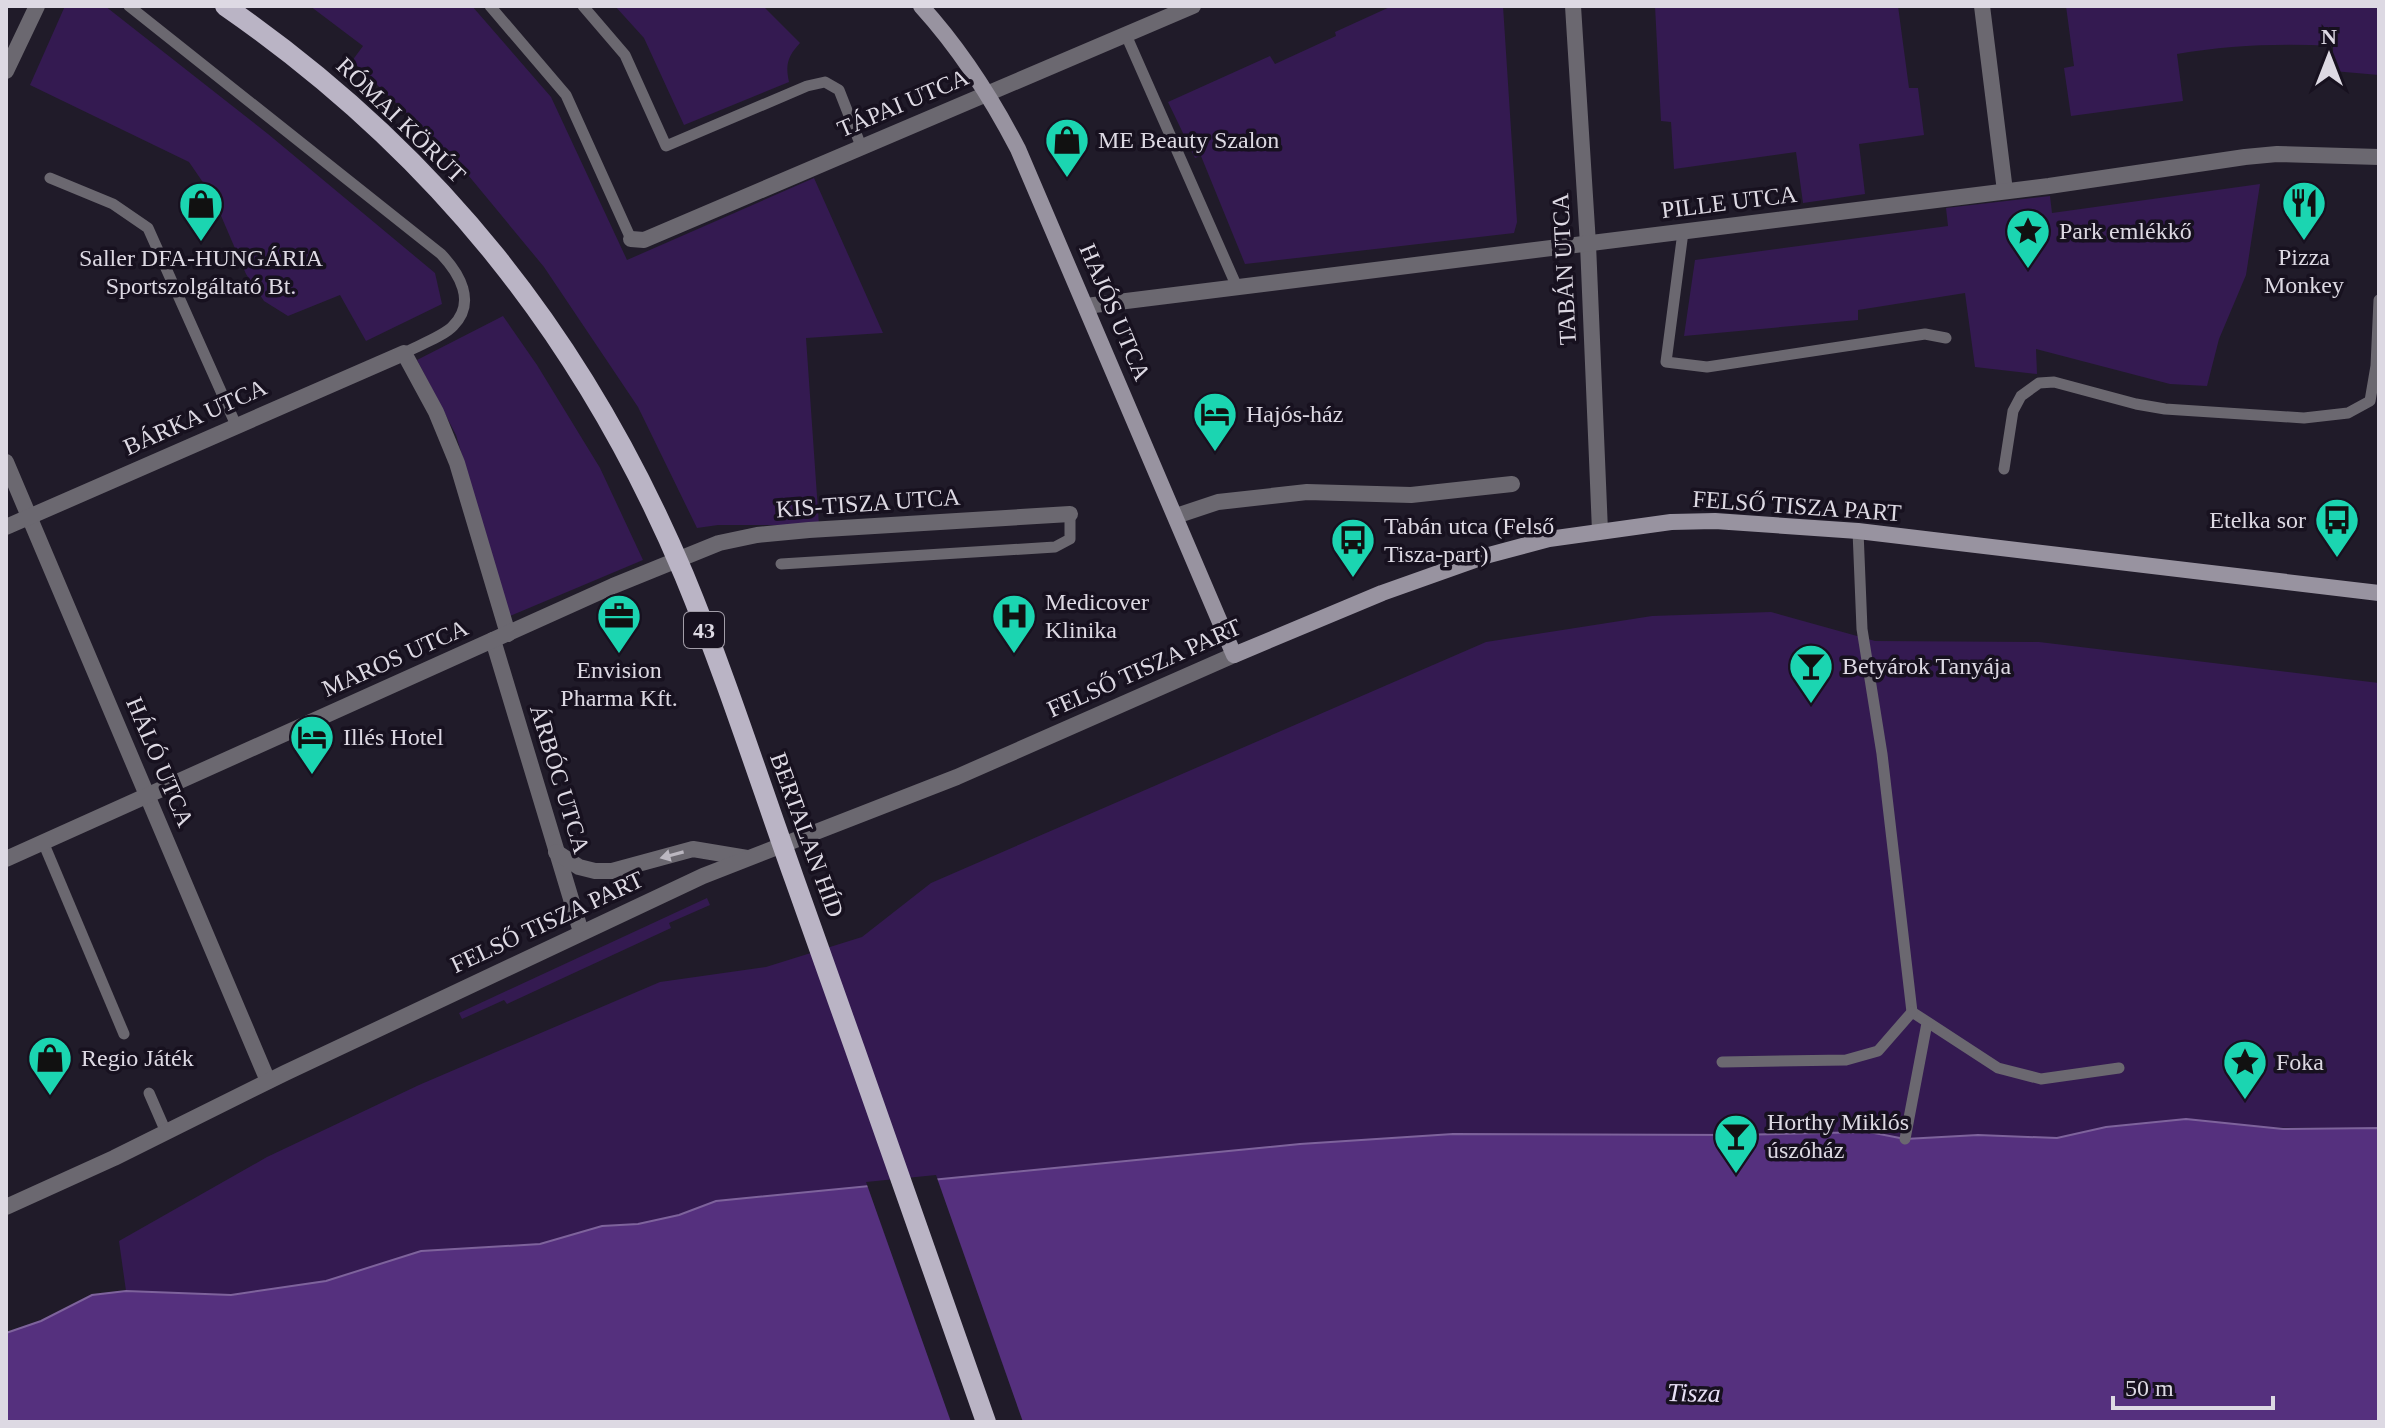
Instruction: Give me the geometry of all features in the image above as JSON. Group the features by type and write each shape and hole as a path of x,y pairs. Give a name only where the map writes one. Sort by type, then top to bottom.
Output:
{"main road":[{"name":"RÓMAI KÖRÚT","path":"225,6 358,108 436,185 523,292"},
{"name":"HAJÓS UTCA","path":"921,6 947,34 989,93 1018,149 1234,655"},
{"name":"BERTALAN HÍD","path":"523,292 571,358 610,423 684,576 814,933 986,1422"},
{"name":"FELSŐ TISZA PART","path":"1234,655 1441,570 1549,539 1671,522 1715,521 1858,531 2379,593"}],"street":[{"path":"6,71 37,6"},
{"name":"TÁPAI UTCA","path":"631,239 644,240 1193,6"},
{"name":"TABÁN UTCA","path":"1573,6 1588,244 1600,531"},
{"path":"1982,6 2005,191"},
{"name":"PILLE UTCA","path":"1086,306 2277,154 2379,157"},
{"path":"404,353 436,412 457,463 500,637"},
{"name":"BÁRKA UTCA","path":"6,527 404,353"},
{"name":"HÁLÓ UTCA","path":"6,462 268,1081"},
{"path":"1176,516 1218,502 1307,492 1411,495 1512,484"},
{"name":"KIS-TISZA UTCA","path":"673,561 719,543 757,535 1070,514"},
{"name":"MAROS UTCA","path":"6,859 673,561"},
{"name":"ÁRBÓC UTCA","path":"500,637 556,852 581,932"},
{"name":"FELSŐ TISZA PART","path":"6,1207 703,876 957,777 1234,655"},
{"path":"556,852 579,867 595,871 612,871 693,849 749,858"}],"lane":[{"path":"129,6 430,245 457,272 464,290 463,308 453,326 404,353"},
{"path":"490,6 566,95 631,239"},
{"path":"583,6 625,55 666,146 807,86 825,82 839,90 861,146"},
{"path":"1126,35 1237,287"},
{"path":"50,178 113,204 148,228 236,425"},
{"path":"1683,232 1666,362 1707,367 1925,334 1946,338"},
{"path":"2004,469 2013,411 2018,399 2039,383 2054,382 2165,409 2304,418 2348,413 2370,401 2376,366 2379,300"},
{"path":"781,564 1055,547 1070,539 1070,514"},
{"path":"1858,531 1862,629 1882,754 1912,1012 1998,1068 2041,1079 2119,1068"},
{"path":"43,842 124,1034"},
{"path":"1722,1062 1846,1060 1878,1051 1912,1012"},
{"path":"1905,1139 1927,1023"},
{"path":"149,1093 166,1132"}],"shaded area":[{"path":"65,6 105,6 268,134 435,273 442,304 366,341 340,295 288,316 264,301 246,274 213,197 189,162 30,85"},
{"path":"310,6 472,6 551,97 627,260 814,178 883,333 806,338 819,525 718,525 697,528 638,407 544,267 454,158 352,61 363,46"},
{"path":"615,6 763,6 800,43 788,61 789,82 684,125 644,38"},
{"path":"1392,6 1503,6 1517,222 1514,233 1245,264 1201,156 1195,158 1168,102 1270,56 1275,64"},
{"path":"1655,6 1898,6 1909,88 1918,88 1924,135 1859,144 1865,194 1803,203 1796,152 1674,169 1671,122 1661,121"},
{"path":"2066,6 2379,6 2379,75 2333,71 2333,46 2255,46 2196,51 2177,54 2183,101 2071,116 2064,68 2074,66"},
{"path":"2260,184 2246,275 2219,339 2207,386 2170,384 2036,349 2037,374 1975,367 1965,293 1858,310 1858,320 1684,336 1695,260 1948,226 1946,208 2050,196 2052,213"},
{"path":"503,316 600,468 643,560 510,616 456,435 417,360"},
{"path":"1771,612 1875,641 2039,642 2379,683 2379,1128 2107,1127 2057,1138 1978,1135 1905,1139 1869,1132 1453,1134 1300,1144 716,1201 679,1215 638,1224 602,1226 540,1244 421,1251 326,1281 231,1295 126,1291 119,1241 267,1157 419,1085 660,982 766,967 862,937 931,883 1486,642 1652,616"},
{"path":"707,898 710,905 669,923 671,928 507,1004 504,1000 462,1019 459,1013"}],"water":[{"name":"Tisza","path":"2186,1119 2283,1129 2379,1128 2379,1422 6,1422 6,1333 41,1321 92,1295 126,1291 231,1295 326,1281 421,1251 540,1244 602,1226 638,1224 679,1215 716,1201 1300,1144 1453,1134 1869,1132 1905,1139 1978,1135 2057,1138 2106,1127"}],"pier":[{"path":"936,1175 1023,1422 951,1422 866,1182"}],"place":[{"name":"ME Beauty Szalon","path":"1067,179"},
{"name":"Pizza Monkey","path":"2304,242"},
{"name":"Saller DFA-HUNGÁRIA Sportszolgáltató Bt.","path":"201,243"},
{"name":"Park emlékkő","path":"2028,270"},
{"name":"Hajós-ház","path":"1215,453"},
{"name":"Etelka sor","path":"2337,559"},
{"name":"Tabán utca (Felső Tisza-part)","path":"1353,579"},
{"name":"Envision Pharma Kft.","path":"619,655"},
{"name":"Medicover Klinika","path":"1014,655"},
{"name":"Betyárok Tanyája","path":"1811,705"},
{"name":"Illés Hotel","path":"312,776"},
{"name":"Regio Játék","path":"50,1097"},
{"name":"Foka","path":"2245,1101"},
{"name":"Horthy Miklós úszóház","path":"1736,1175"}]}
